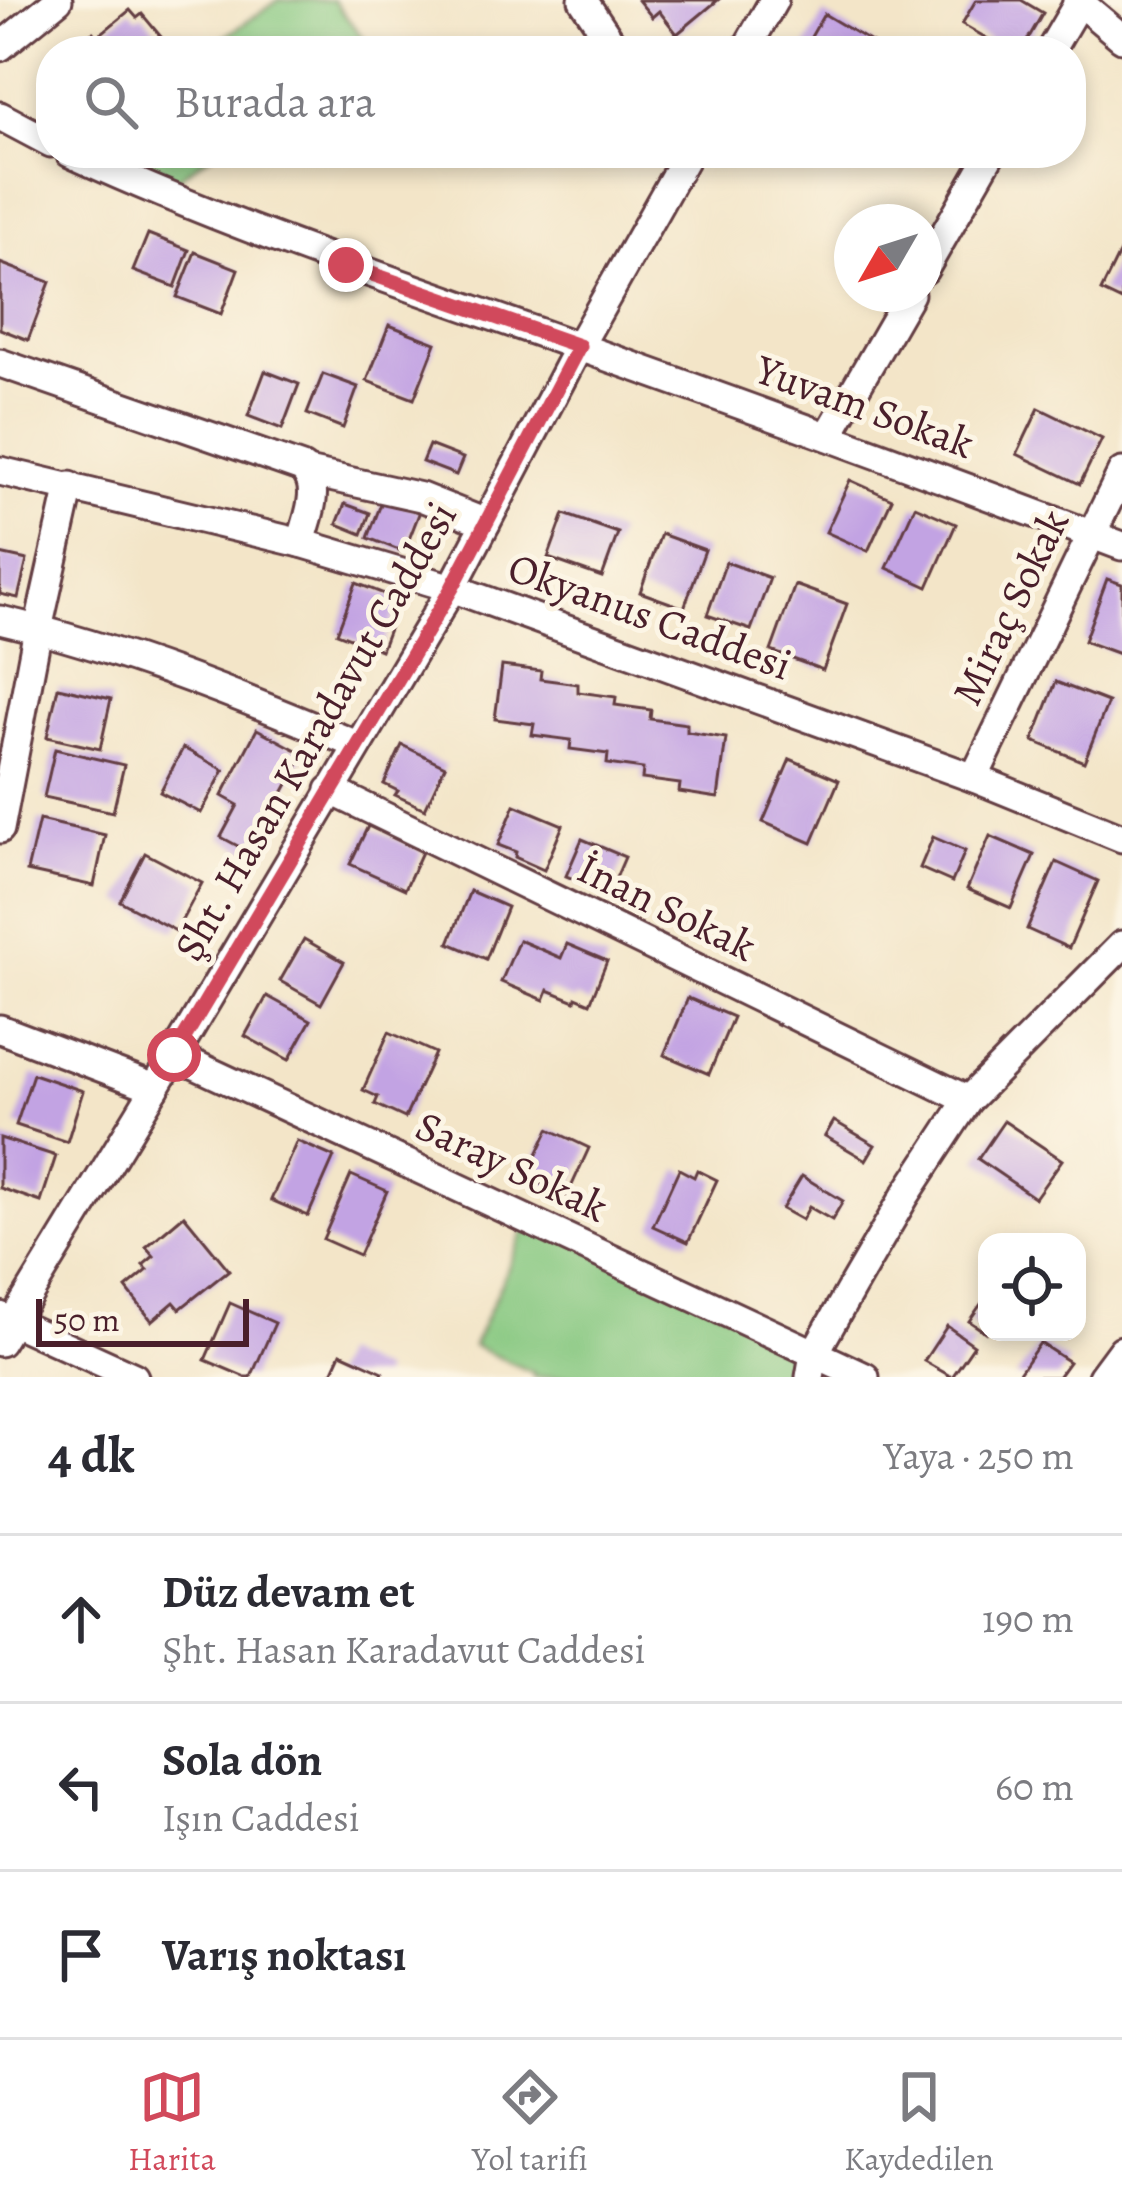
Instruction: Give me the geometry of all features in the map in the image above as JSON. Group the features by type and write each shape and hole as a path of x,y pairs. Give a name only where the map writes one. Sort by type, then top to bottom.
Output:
{"street":[{"path":"0,47 58,0"},
{"path":"583,0 606,36"},
{"path":"754,36 774,0"},
{"path":"1058,36 1078,0 1122,38"},
{"path":"0,116 36,135"},
{"name":"Yuvam Sokak","path":"103,168 259,233 1122,545"},
{"name":"Şht. Hasan Karadavut Caddesi","path":"4,1326 155,1088 452,588 579,346 680,168"},
{"path":"942,239 982,168"},
{"path":"828,436 900,312"},
{"path":"0,363 307,472 421,497 486,523"},
{"name":"Okyanus Caddesi","path":"0,471 301,543 452,588 974,778 1122,838"},
{"path":"301,543 314,489 307,472"},
{"name":"Miraç Sokak","path":"974,778 1122,472"},
{"path":"0,829 70,486"},
{"path":"0,620 243,697 357,745"},
{"name":"İnan Sokak","path":"330,790 968,1100"},
{"path":"812,1365 905,1196 968,1100 1122,945"},
{"path":"0,1029 155,1088"},
{"name":"Saray Sokak","path":"174,1055 812,1365 865,1377"},
{"path":"4,1326 134,1377"},
{"path":"1102,1377 1122,1350"}],"green space":[{"path":"279,0 333,0 361,36 226,36"},
{"path":"104,168 192,168 158,192"},
{"path":"529,1221 814,1354 810,1377 533,1377 534,1373 473,1346"}],"building":[{"path":"638,0 718,0 677,34 659,11 652,17"},
{"path":"976,0 1021,0 1043,13 1030,36 983,36 962,24"},
{"path":"130,10 137,18 142,14 160,36 98,36"},
{"path":"824,14 861,36 812,36"},
{"path":"148,234 189,250 175,287 133,271"},
{"path":"1122,248 1122,301 1101,291"},
{"path":"195,252 238,269 221,314 177,297"},
{"path":"0,263 50,282 28,340 0,329"},
{"path":"389,325 436,343 414,399 367,381"},
{"path":"265,371 299,384 282,429 248,416"},
{"path":"323,374 358,387 343,428 307,414"},
{"path":"1039,408 1102,439 1080,484 1017,454"},
{"path":"429,445 463,458 456,475 422,462"},
{"path":"850,480 892,499 868,551 826,532"},
{"path":"384,496 420,511 404,552 368,538"},
{"path":"345,504 370,513 362,534 337,524"},
{"path":"915,506 956,524 928,587 887,568"},
{"path":"564,514 618,533 602,577 548,558"},
{"path":"661,534 705,550 684,608 640,592"},
{"path":"0,554 27,560 18,598 0,594"},
{"path":"726,562 770,578 751,630 707,615"},
{"path":"1107,579 1122,584 1122,655 1084,641"},
{"path":"356,583 400,600 381,650 337,633"},
{"path":"795,585 847,604 823,670 771,651"},
{"path":"502,666 541,671 540,679 578,684 578,692 616,697 615,705 651,710 650,719 687,724 687,732 726,738 718,798 679,792 680,784 642,779 643,769 607,764 608,754 570,749 571,740 532,735 534,724 495,719"},
{"path":"1056,682 1108,702 1084,762 1033,741"},
{"path":"58,687 111,699 100,749 47,737"},
{"path":"257,729 304,754 251,853 221,837 238,805 222,796"},
{"path":"402,745 445,766 425,809 395,795 398,791 384,784"},
{"path":"183,748 224,770 201,813 160,792"},
{"path":"55,749 124,765 113,812 44,797"},
{"path":"790,759 839,780 812,843 763,822"},
{"path":"515,805 563,825 544,870 498,845"},
{"path":"39,820 105,835 94,886 27,871"},
{"path":"368,826 422,852 405,889 350,864"},
{"path":"990,836 1034,855 1011,908 967,889"},
{"path":"933,837 965,851 952,882 920,868"},
{"path":"582,839 625,857 609,894 566,876"},
{"path":"145,853 202,883 176,931 120,901"},
{"path":"1056,862 1098,881 1069,948 1027,929"},
{"path":"470,891 507,907 486,959 449,943"},
{"path":"304,939 344,962 321,1004 280,981"},
{"path":"519,940 561,958 567,944 607,961 590,1003 548,990 544,1000 501,982"},
{"path":"267,996 311,1020 289,1060 245,1036"},
{"path":"688,998 733,1017 709,1074 664,1055"},
{"path":"389,1032 435,1053 405,1118 375,1104 378,1097 363,1090"},
{"path":"33,1074 83,1091 67,1142 16,1125"},
{"path":"834,1121 875,1145 866,1160 825,1136"},
{"path":"1004,1121 1062,1160 1035,1198 978,1159"},
{"path":"549,1129 589,1148 567,1196 526,1177"},
{"path":"0,1138 56,1156 41,1202 0,1188"},
{"path":"297,1141 334,1157 308,1216 271,1200"},
{"path":"679,1169 694,1177 697,1170 717,1180 688,1242 653,1226"},
{"path":"351,1175 387,1191 359,1255 323,1239"},
{"path":"802,1176 843,1201 832,1220 809,1207 802,1220 782,1209"},
{"path":"184,1215 229,1270 180,1309 174,1302 152,1321 126,1288 148,1270 143,1265 154,1256 146,1247"},
{"path":"230,1303 275,1323 251,1377 205,1360"},
{"path":"947,1326 974,1345 952,1377 924,1361"},
{"path":"1040,1343 1069,1362 1058,1377 1016,1377"},
{"path":"341,1353 383,1372 381,1377 330,1377"}],"route":[{"path":"174,1055 452,588 579,346 346,265"}]}
